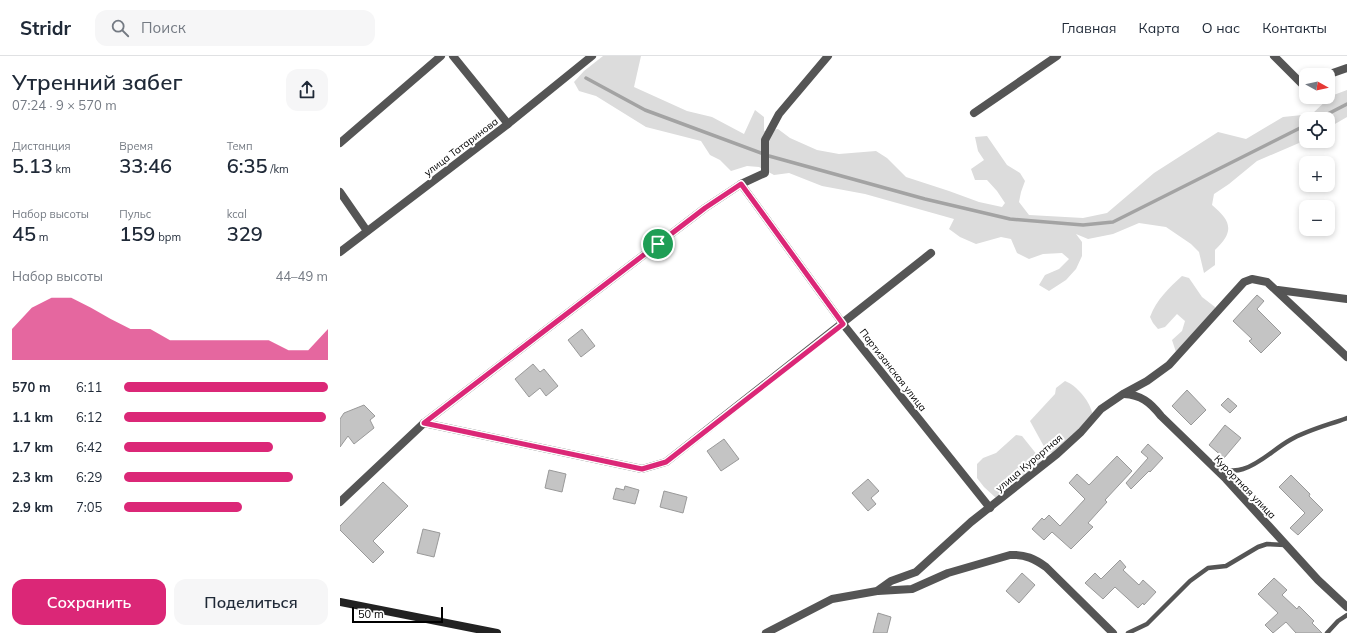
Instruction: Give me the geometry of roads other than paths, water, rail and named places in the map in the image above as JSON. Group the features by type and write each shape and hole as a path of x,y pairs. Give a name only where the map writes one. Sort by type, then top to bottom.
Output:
{"main road":[{"path":"340,602 498,633"}],"street":[{"path":"340,143 441,56"},
{"path":"453,56 508,124"},
{"name":"улица Татаринова","path":"340,252 508,124 592,56"},
{"path":"340,502 424,423 705,208 741,184 765,172 765,140 779,114 828,56"},
{"path":"974,113 1057,56"},
{"path":"1274,56 1299,81"},
{"path":"1335,72 1347,68"},
{"name":"Партизанская улица","path":"741,184 843,324 990,508"},
{"path":"340,192 367,231"},
{"path":"424,423 642,469 666,462 843,324 931,253"},
{"name":"улица Курортная","path":"766,633 832,598 877,591 891,582 916,572 970,522 990,508 1057,454 1101,409 1169,365 1244,282 1252,279 1267,282 1277,290"},
{"path":"1277,290 1347,299"},
{"path":"1277,290 1347,357"},
{"name":"Курортная улица","path":"1123,394 1135,395 1144,398 1152,404 1161,416 1214,468 1318,580 1347,607"},
{"path":"877,591 912,589 948,573 1010,555 1019,554 1034,558 1046,567 1113,633"}],"lane":[{"path":"1214,468 1235,470 1243,469 1252,465 1290,440 1316,428 1347,418"},
{"path":"1128,633 1147,624 1190,581 1208,568 1226,566 1258,547 1267,544 1287,546"},
{"path":"1327,633 1338,621 1347,615"}],"waterway":[{"path":"586,78 645,110 769,156 925,199 1010,219 1083,225 1113,222 1299,129"},
{"path":"1332,112 1347,104"}]}
